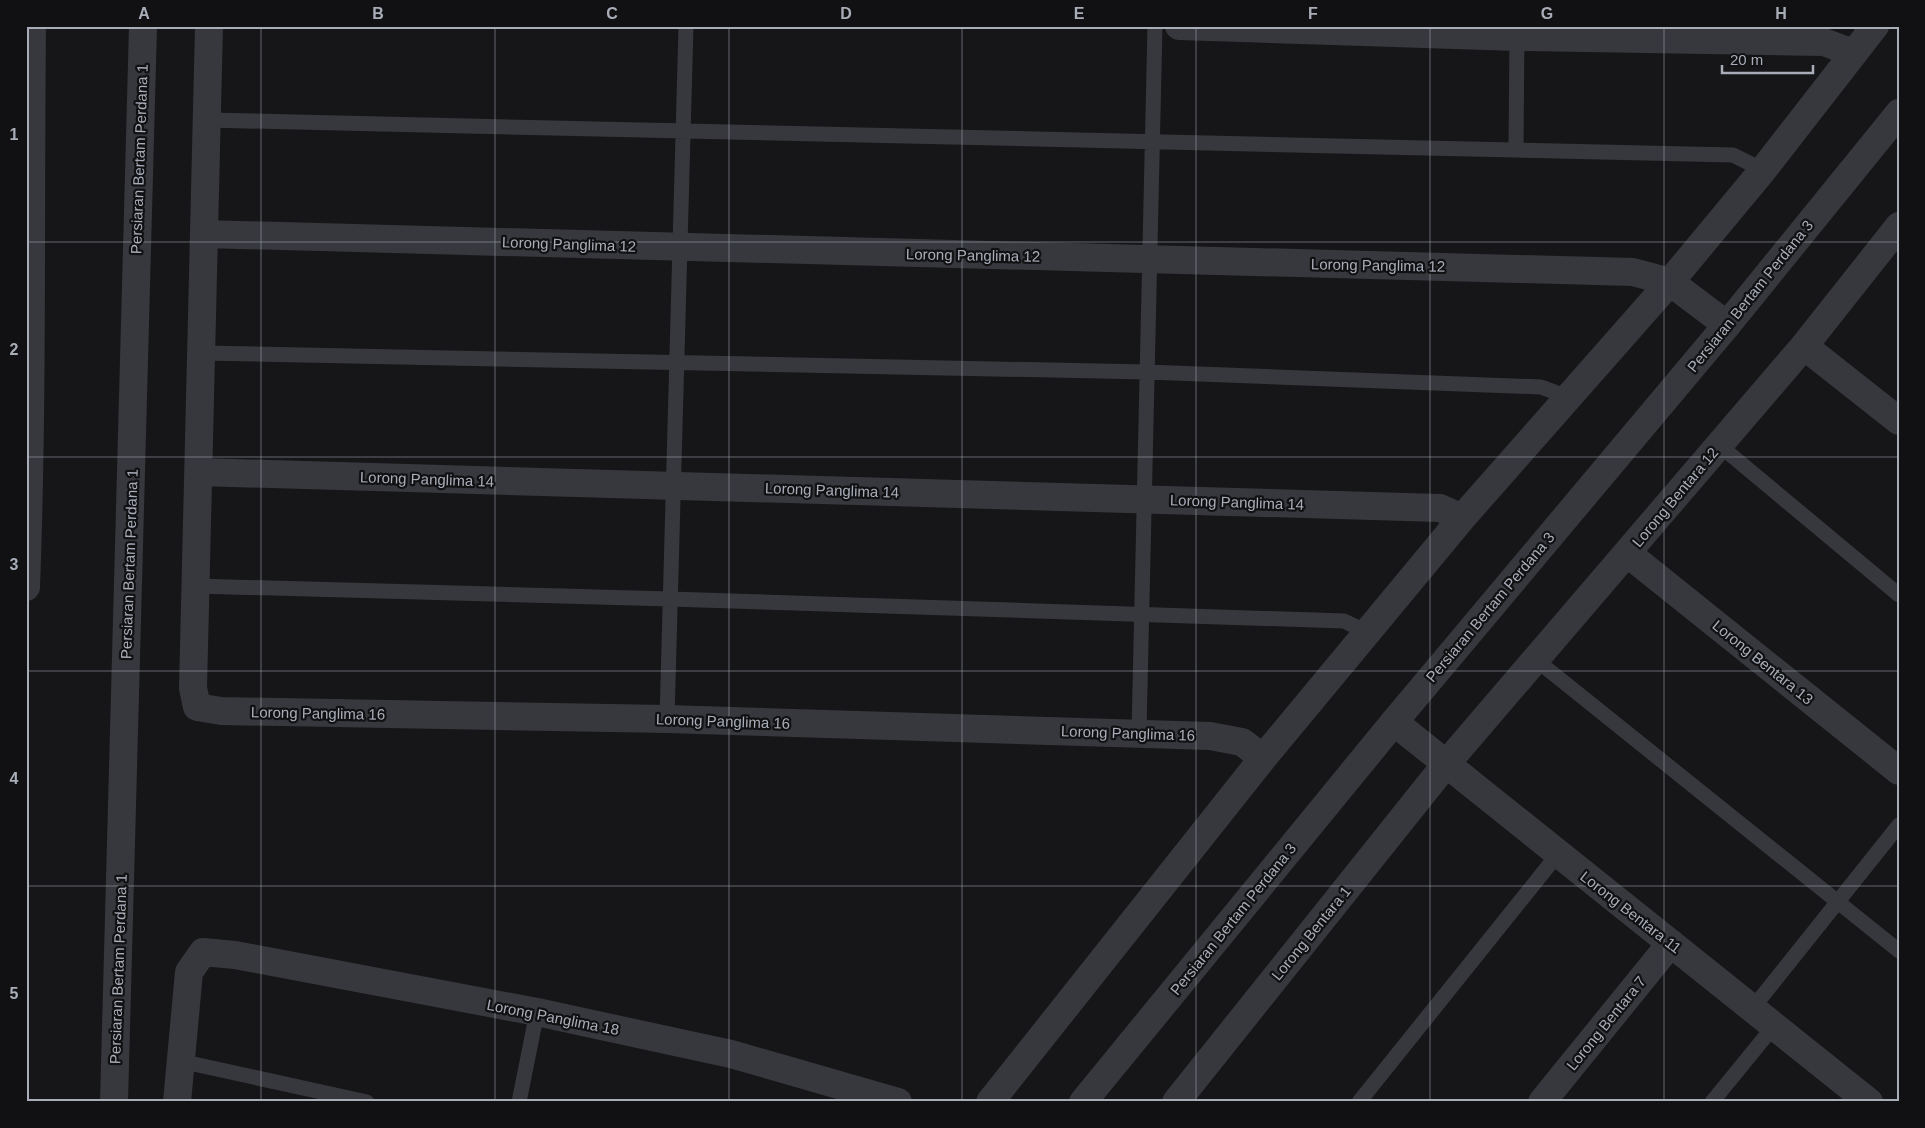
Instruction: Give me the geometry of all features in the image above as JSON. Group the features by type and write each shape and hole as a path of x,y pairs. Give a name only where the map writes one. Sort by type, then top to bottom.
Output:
{"street":[{"path":"26,587 32,452 28,242 32,26"},
{"name":"Persiaran Bertam Perdana 1","path":"114,1102 143,26"},
{"path":"196,586 209,26"},
{"path":"1178,26 1517,31 1824,42 1853,53"},
{"path":"990,1102 1263,758 1462,518 1670,282 1763,170 1875,26"},
{"name":"Persiaran Bertam Perdana 3","path":"1083,1102 1394,722 1727,325 1899,113"},
{"name":"Lorong Bentara 12","path":"1446,764 1804,346 1899,226"},
{"name":"Lorong Panglima 12","path":"204,234 1633,272 1670,282 1727,325"},
{"path":"1804,346 1899,421"},
{"name":"Lorong Panglima 14","path":"199,472 1440,508 1462,518"},
{"name":"Lorong Bentara 13","path":"1627,553 1899,771"},
{"name":"Lorong Panglima 16","path":"196,586 193,688 197,707 221,711 667,719 1139,732 1218,737 1242,742 1263,758"},
{"name":"Lorong Bentara 11","path":"1394,722 1869,1102"},
{"name":"Lorong Bentara 1","path":"1176,1102 1446,764"},
{"name":"Lorong Bentara 7","path":"1542,1102 1671,944"},
{"name":"Lorong Panglima 18","path":"180,1061 189,972 204,952 235,954 537,1012 731,1054 898,1102"},
{"path":"177,1102 180,1061"}],"lane":[{"path":"667,719 686,26"},
{"path":"1139,732 1155,26"},
{"path":"1516,149 1517,31"},
{"path":"207,120 1733,155 1763,170"},
{"path":"202,353 1147,372 1541,387 1568,397"},
{"path":"1719,445 1899,595"},
{"path":"196,586 670,598 1141,616 1344,621 1367,632"},
{"path":"1536,660 1899,951"},
{"path":"1752,1009 1899,825"},
{"path":"1359,1102 1558,854"},
{"path":"519,1102 537,1012"},
{"path":"1712,1102 1774,1026"},
{"path":"180,1061 367,1102"}]}
